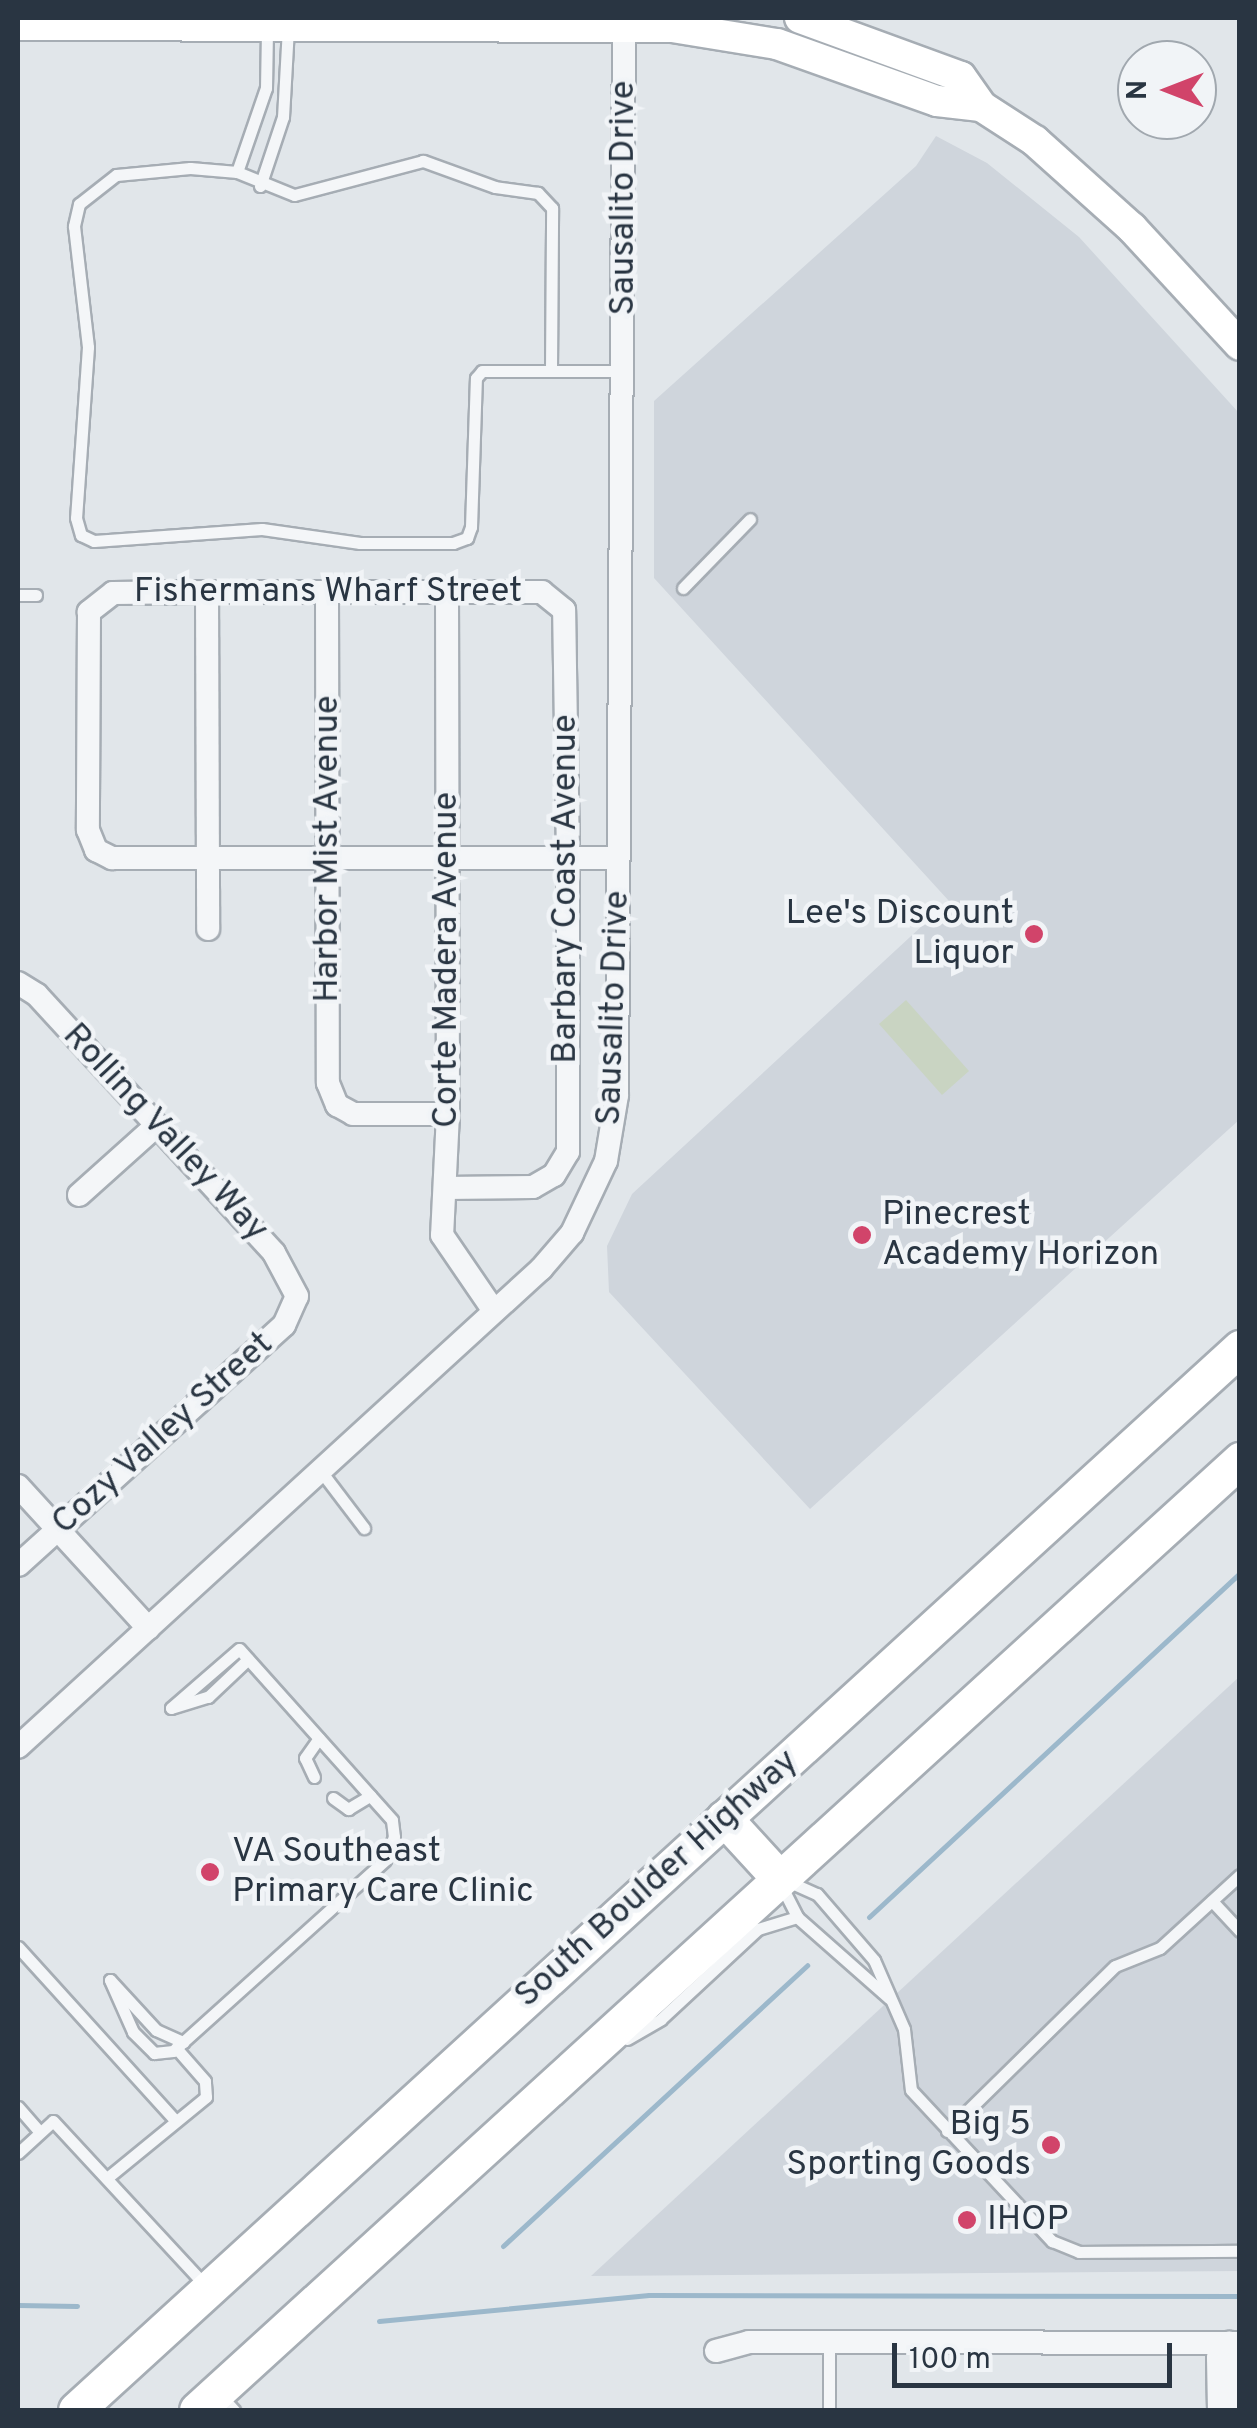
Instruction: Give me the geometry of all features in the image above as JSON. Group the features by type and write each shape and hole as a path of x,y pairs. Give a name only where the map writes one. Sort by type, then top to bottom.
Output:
{"main road":[{"path":"800,18 836,22 961,77 981,106 1078,176 1240,345"},
{"path":"18,25 624,21 776,44 937,101 981,106"},
{"name":"South Boulder Highway","path":"76,2410 1240,1348"},
{"path":"216,2404 554,2082 1240,1460"},
{"path":"724,1818 778,1877"}],"street":[{"name":"Sausalito Drive","path":"18,1747 494,1311 572,1233 606,1161 616,1094 624,21"},
{"name":"Fishermans Wharf Street","path":"208,858 112,858 96,850 88,830 88,790 89,612 96,601 112,592 447,591 542,592 558,601"},
{"name":"Corte Madera Avenue","path":"447,591 446,1244 494,1311"},
{"path":"207,592 208,929"},
{"name":"Harbor Mist Avenue","path":"327,592 328,1082 337,1105 354,1114 448,1114"},
{"name":"Barbary Coast Avenue","path":"444,1188 532,1187 554,1175 568,1152 564,610 558,601"},
{"path":"208,858 618,858"},
{"name":"Rolling Valley Way","path":"18,983 37,995 274,1253 297,1296"},
{"path":"79,1195 156,1126"},
{"name":"Cozy Valley Street","path":"18,1565 284,1326 297,1296"},
{"path":"18,1486 148,1628"},
{"path":"716,2352 749,2342 1234,2343"},
{"path":"1218,2410 1218,2358 1234,2343"},
{"path":"1234,2343 1239,2358 1240,2410"}],"lane":[{"path":"237,172 264,98 277,21"},
{"path":"260,186 285,101 277,21"},
{"path":"264,98 285,101"},
{"path":"551,370 548,197 423,161 294,195 260,186 237,172 190,168 116,175 78,204 74,226 88,347 76,498 81,535 113,541 262,530 360,543 453,543 467,538 472,528 476,378 495,369 551,370 623,371"},
{"path":"683,588 750,518"},
{"path":"18,594 36,594"},
{"path":"320,1470 364,1528"},
{"path":"243,1654 208,1697 170,1708 243,1654"},
{"path":"106,2178 206,2097 206,2088 179,2045 156,2030 110,1980 146,2045 165,2054 179,2045 385,1860 392,1820 243,1654"},
{"path":"314,1777 305,1758 319,1738"},
{"path":"332,1798 348,1809 370,1796"},
{"path":"947,2131 1116,1966 1160,1948 1240,1875"},
{"path":"778,1877 797,1917 889,1998"},
{"path":"778,1877 817,1894 874,1960 904,2030 911,2090 1040,2230 1066,2248 1240,2251"},
{"path":"1212,1901 1240,1931"},
{"path":"554,2082 661,2018 758,1929 797,1917"},
{"path":"18,1947 176,2121"},
{"path":"18,2107 40,2132"},
{"path":"18,2152 52,2121 209,2289"},
{"path":"828,2410 829,2342"}],"shaded area":[{"path":"936,136 987,163 1079,237 1239,413 1239,1120 810,1509 609,1292 607,1246 632,1194 949,901 654,578 654,401 916,166"},
{"path":"1239,1677 1239,2271 591,2276"}],"green space":[{"path":"906,1000 969,1071 942,1095 879,1024"}],"waterway":[{"path":"869,1917 1240,1573"},
{"path":"503,2246 807,1965"},
{"path":"379,2321 649,2295 1240,2296"},
{"path":"18,2305 77,2306"}],"place":[{"name":"Lee's Discount Liquor","path":"1034,934"},
{"name":"Pinecrest Academy Horizon","path":"862,1235"},
{"name":"VA Southeast Primary Care Clinic","path":"210,1872"},
{"name":"Big 5 Sporting Goods","path":"1051,2145"},
{"name":"IHOP","path":"967,2220"}]}
